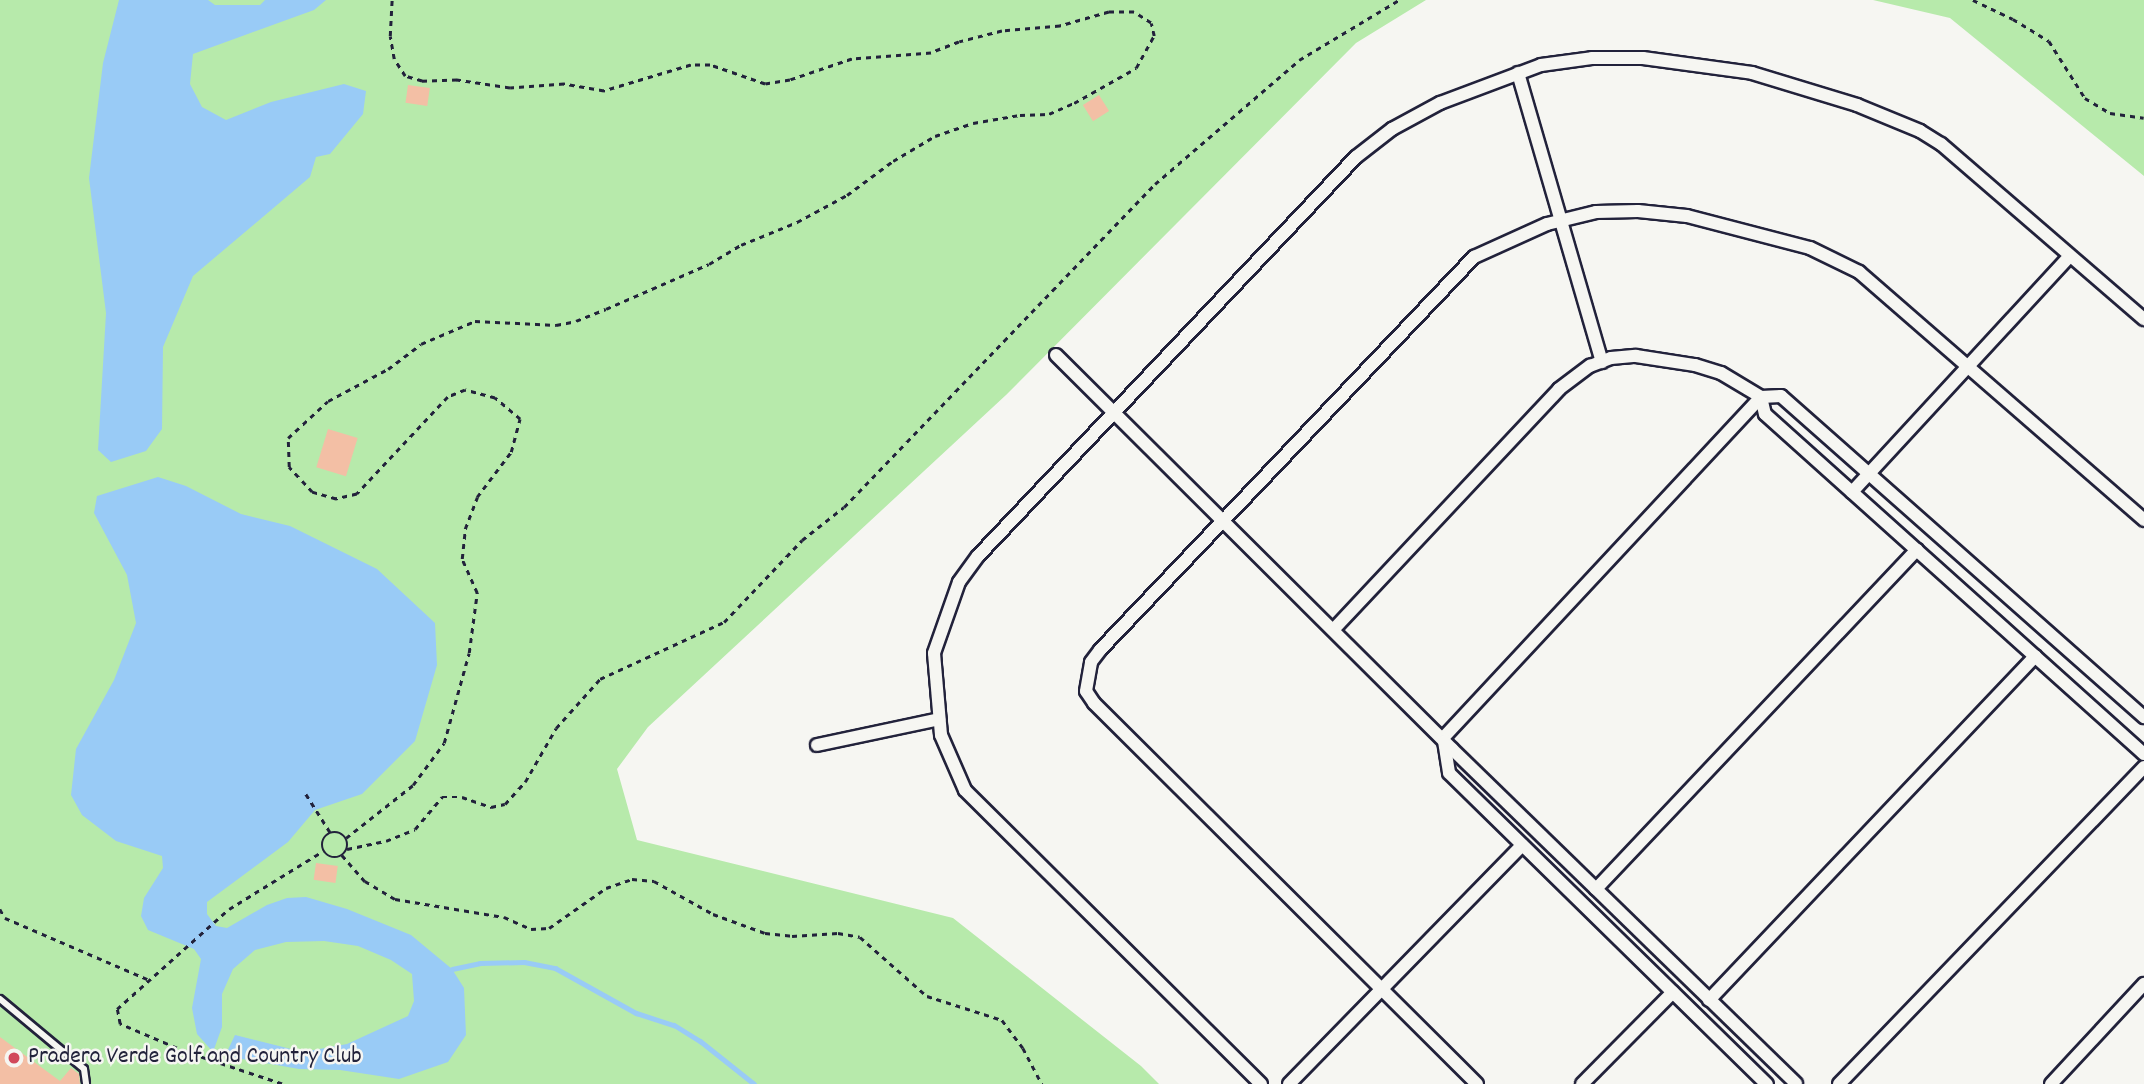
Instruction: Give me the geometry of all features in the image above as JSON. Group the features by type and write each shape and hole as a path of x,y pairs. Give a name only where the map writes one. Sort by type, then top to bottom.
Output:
{"street":[{"path":"1261,1084 965,790 952,765 939,719 934,653 959,582 978,556 1356,157 1392,129 1440,103 1541,65 1592,58 1654,60 1752,73 1857,104 1920,131 1941,144 2144,319"},
{"path":"1518,73 1602,362"},
{"path":"1477,1084 1094,704 1086,691 1091,662 1100,650 1474,257 1510,238 1561,220 1596,212 1638,211 1687,215 1810,248 1859,272 2144,520"},
{"path":"1852,492 2070,256"},
{"path":"1056,355 1796,1084"},
{"path":"1334,629 1559,389 1602,362 1636,356 1695,365 1721,373 1761,397 1781,396 2144,717"},
{"path":"1761,397 1765,414 2144,754"},
{"path":"1444,737 1761,397"},
{"path":"1597,889 1917,550"},
{"path":"1710,1000 2035,656"},
{"path":"817,745 939,719"},
{"path":"1444,737 1449,773 1767,1084"},
{"path":"1839,1084 2144,767"},
{"path":"1289,1084 1522,845"},
{"path":"2051,1084 2144,984"},
{"path":"1582,1084 1673,992"}],"lane":[{"path":"0,999 84,1069 86,1084"}],"path":[{"path":"346,838 413,785 444,743 469,653 477,593 462,559 465,529 477,497 511,452 520,419 495,398 465,390 448,397 357,494 335,499 312,492 289,467 288,438 328,401 388,369 421,344 475,321 556,324 576,321 606,309 709,264 741,245 797,222 847,195 893,161 935,136 973,123 1049,114 1074,103 1136,68 1154,36 1151,23 1135,12 1109,12 1060,26 1002,31 959,41 931,53 852,59 790,80 765,84 710,65 691,65 604,91 564,84 510,88 457,80 422,81 405,76 394,59 390,36 392,0"},
{"path":"347,849 346,838 338,832 330,832 321,842 323,851 331,858 342,855 347,849 386,841 415,829 442,797 462,797 491,807 505,804 526,782 556,728 600,679 724,622 802,540 844,507 1154,184 1299,60 1399,0"},
{"path":"1973,0 2013,19 2049,41 2085,98 2110,113 2144,118"},
{"path":"307,796 330,832"},
{"path":"282,1084 186,1052 120,1024 117,1009 221,915 323,851"},
{"path":"342,855 365,880 395,899 503,917 531,929 549,928 606,888 632,879 654,881 713,914 765,933 792,936 838,933 860,937 927,996 1002,1020 1023,1048 1042,1084"},
{"path":"0,909 5,918 148,980"}],"green space":[{"path":"0,0 1426,0 1356,43 1006,395 648,727 617,769 637,840 953,918 1141,1066 1159,1084 0,1084"},
{"path":"1873,0 2144,0 2144,176 1950,18"}],"water":[{"path":"119,0 208,0 215,5 260,5 265,0 326,0 314,10 193,54 190,84 202,107 226,120 271,102 344,84 366,91 363,114 330,154 316,157 310,177 193,276 163,347 162,429 146,451 111,462 98,450 106,313 89,178 103,63"},
{"path":"158,477 186,486 241,514 290,526 377,569 435,623 437,665 415,741 362,794 315,810 288,842 207,902 207,914 216,926 227,928 267,905 287,898 306,897 347,909 411,935 452,969 464,988 466,1035 448,1062 399,1079 340,1070 299,1069 225,1056 235,1035 303,1052 347,1044 408,1016 414,1001 412,974 391,960 358,946 324,941 286,942 255,950 233,969 222,994 222,1027 213,1052 197,1034 192,1008 201,959 194,949 148,930 141,916 144,898 163,868 162,856 116,841 82,815 71,795 76,749 114,680 136,623 127,575 94,513 97,496"}],"building":[{"path":"408,85 430,88 427,106 405,103"},
{"path":"1099,95 1109,111 1093,121 1083,105"},
{"path":"328,429 358,438 346,476 316,467"},
{"path":"316,863 338,866 335,883 314,880"},
{"name":"Pradera Verde Golf and Country Club","path":"0,1037 60,1081 71,1068 79,1074 80,1084 0,1084"}],"waterway":[{"path":"452,969 480,963 524,962 555,968 636,1013 674,1025 700,1041 754,1084"}],"place":[{"name":"Pradera Verde Golf and Country Club","path":"14,1058"}]}
